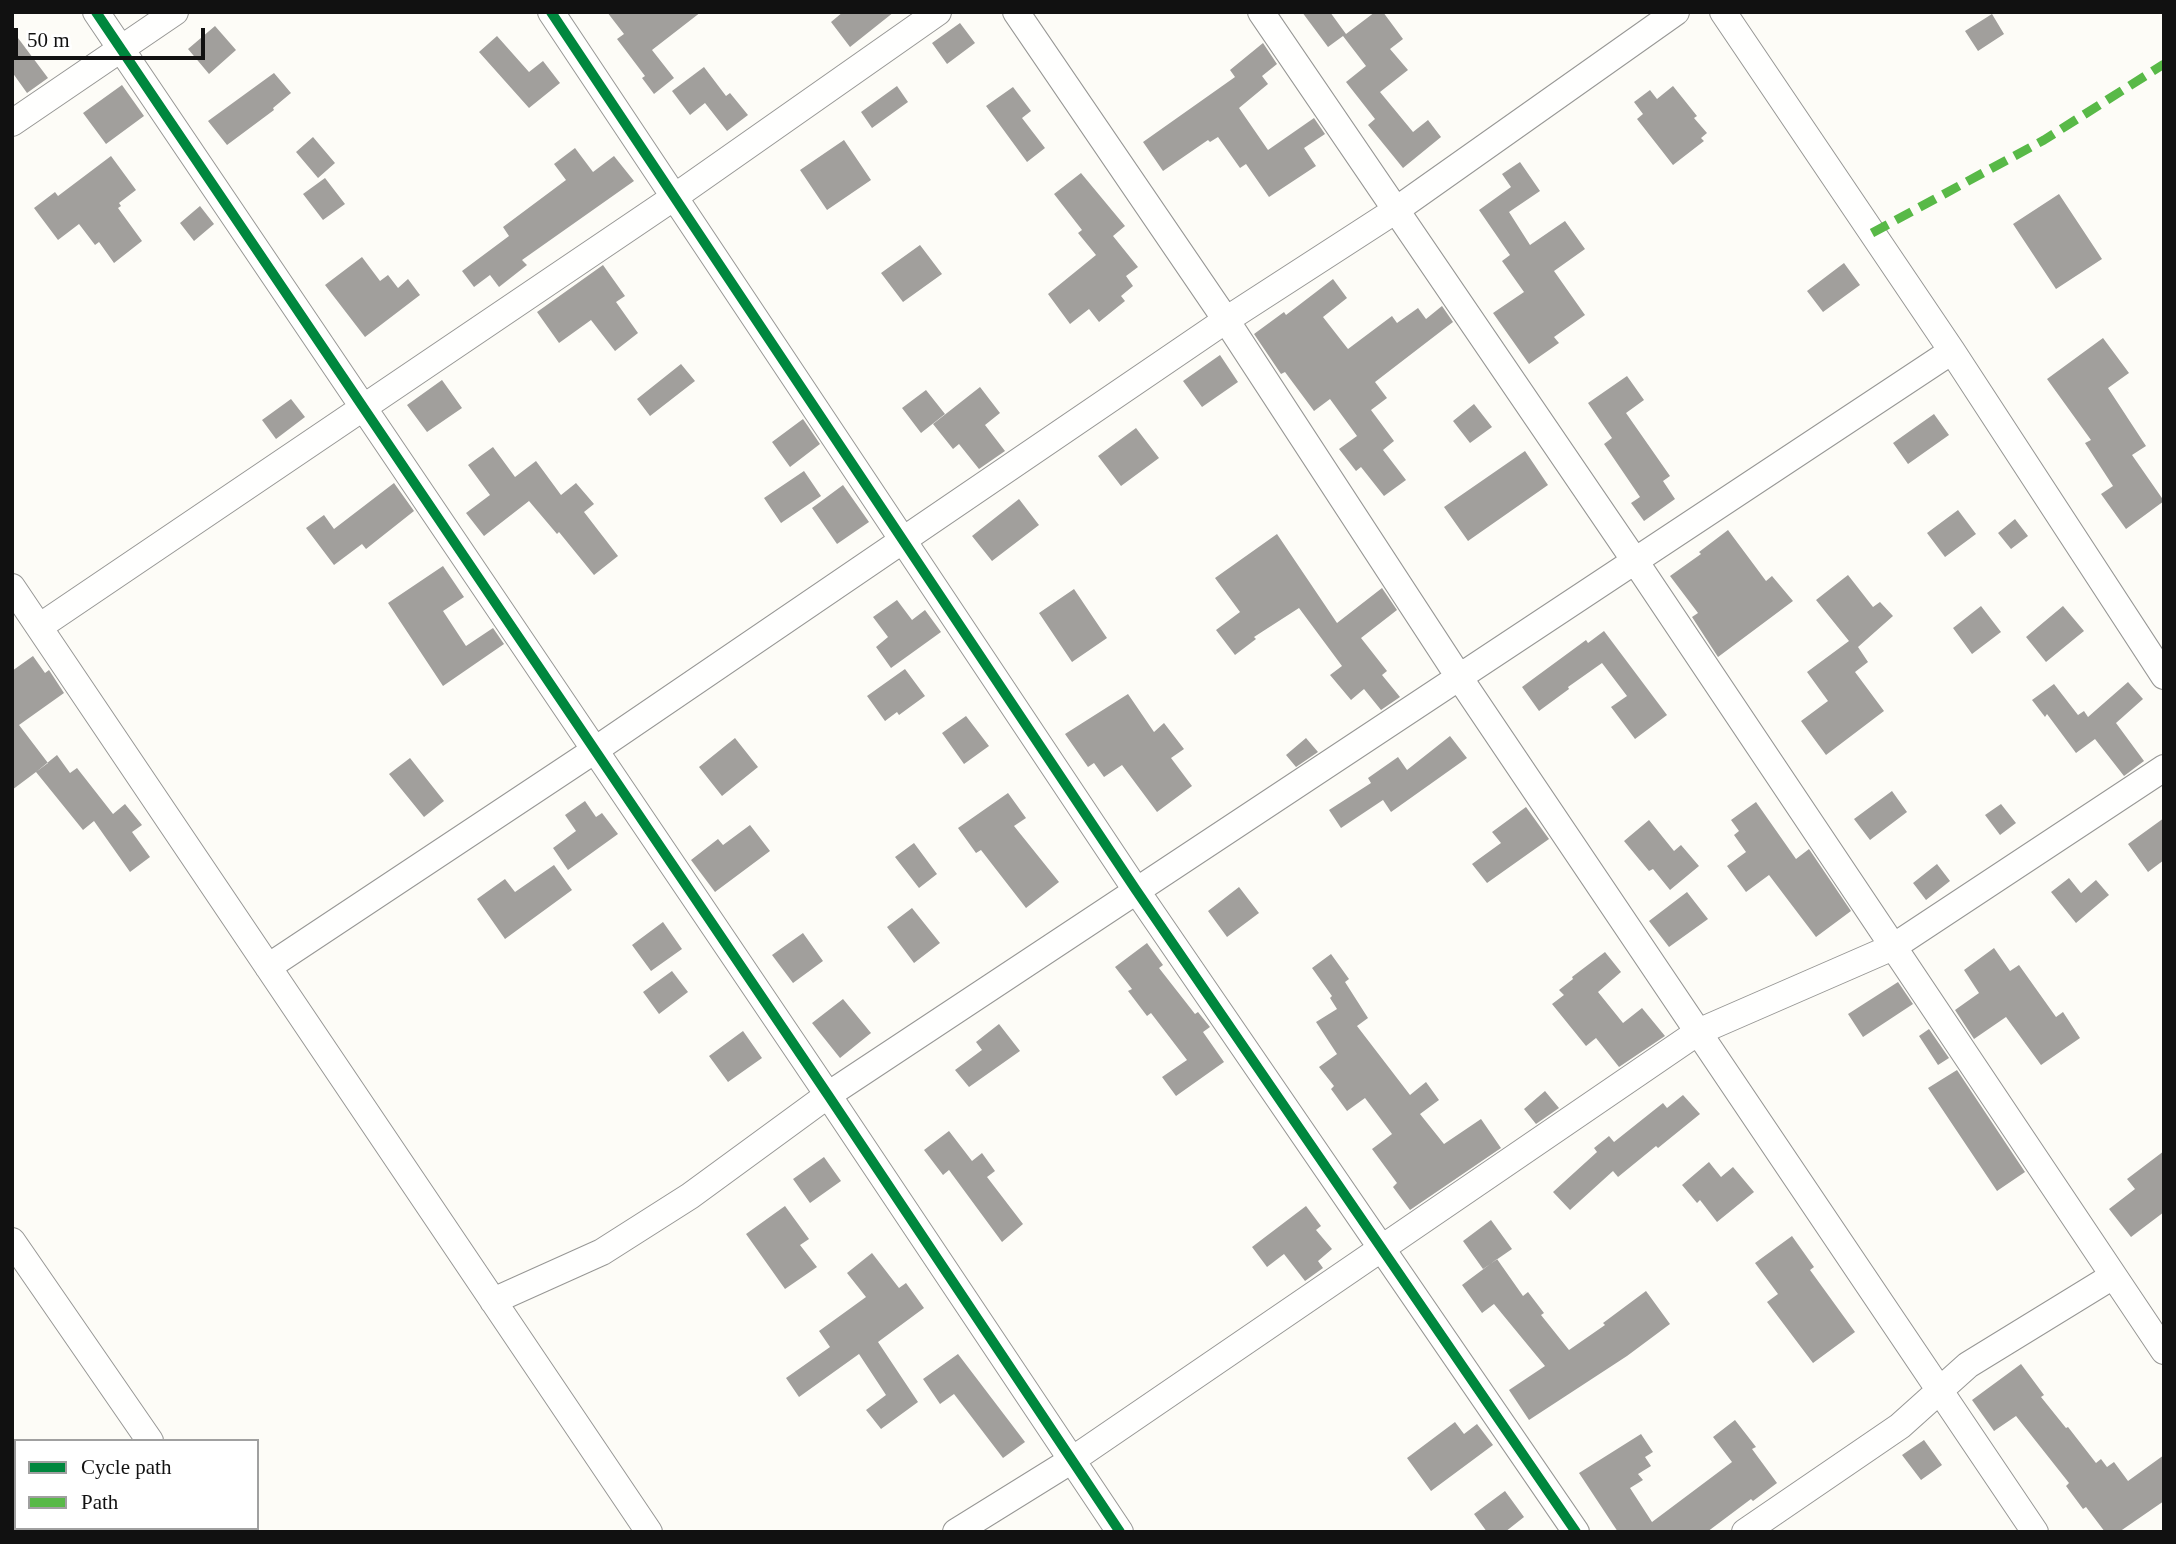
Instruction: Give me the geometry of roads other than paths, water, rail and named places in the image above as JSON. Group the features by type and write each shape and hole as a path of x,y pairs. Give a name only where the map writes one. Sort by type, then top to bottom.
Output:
{"street":[{"path":"96,12 1120,1532"},
{"path":"12,123 175,12"},
{"path":"551,12 1136,890 1576,1532"},
{"path":"39,627 673,198 937,12"},
{"path":"1016,12 1226,320 1460,677 2035,1532"},
{"path":"1261,12 1635,561 2113,1276 2155,1317 2164,1351"},
{"path":"268,967 595,750 1226,320 1396,210 1676,12"},
{"path":"1723,12 1952,351 2164,677"},
{"path":"493,1301 602,1252 690,1196 828,1095 1952,351"},
{"path":"15,598 39,627 649,1532"},
{"path":"956,1532 1072,1460 1698,1032 1894,947 2164,768"},
{"path":"12,1241 149,1439"},
{"path":"1745,1532 1900,1426 1968,1365 2113,1276"}]}
